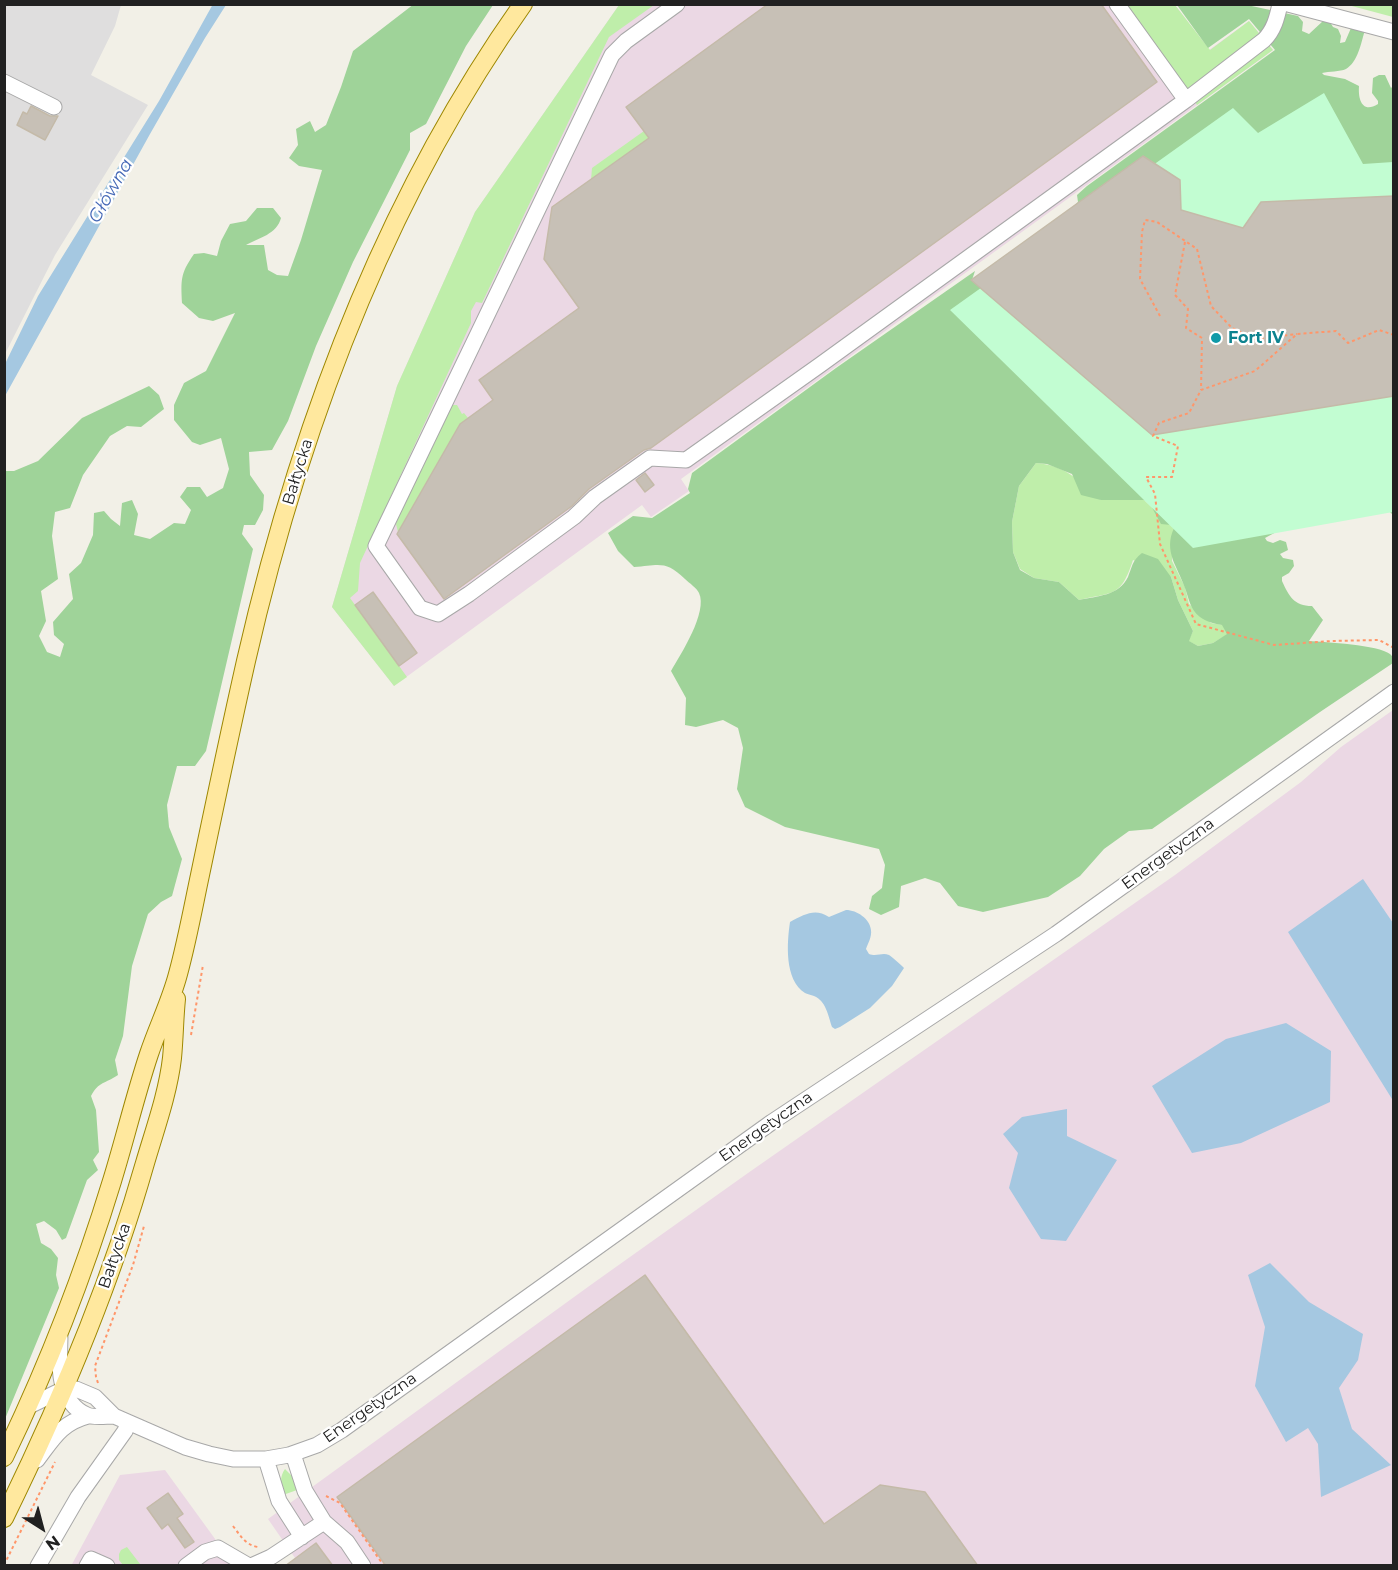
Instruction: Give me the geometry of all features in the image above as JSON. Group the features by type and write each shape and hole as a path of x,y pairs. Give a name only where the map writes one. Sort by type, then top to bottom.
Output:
{"main road":[{"name":"Bałtycka","path":"4,1518 78,1356 117,1251 153,1135 172,1059 177,979 246,658 271,563 315,416 363,294 408,196 454,112 523,4"},
{"name":"Bałtycka","path":"4,1457 60,1328 105,1203 149,1052 177,979"}],"street":[{"path":"677,4 626,40 612,55 376,546 420,608 438,614 469,594 574,517 595,497 650,458 687,460 1186,100 1271,33 1276,23 1280,4"},
{"path":"1117,4 1186,100"},
{"path":"1288,4 1394,32"},
{"path":"4,82 54,107"},
{"name":"Energetyczna","path":"121,1420 185,1447 233,1459 267,1459 293,1454 316,1445 342,1430 772,1122 1056,934 1394,692"},
{"path":"60,1328 59,1368 64,1389 71,1405 88,1416"},
{"path":"27,1407 64,1389 76,1389 95,1397 121,1420 125,1431 78,1497 38,1566"},
{"path":"26,1474 67,1424 88,1416 121,1420"},
{"path":"293,1454 305,1491 324,1522 347,1542 363,1566"},
{"path":"267,1459 279,1501 302,1537"},
{"path":"186,1566 205,1552 218,1548 250,1566 271,1557 324,1522"},
{"path":"218,1548 227,1566"},
{"path":"87,1566 91,1559 107,1566"}],"path":[{"path":"1160,316 1140,279 1142,232 1145,220 1157,222 1197,249 1211,306 1232,328 1256,339 1336,331 1348,343 1380,330 1394,335"},
{"path":"1185,241 1175,295 1188,309 1186,328 1203,338 1202,390 1189,413 1159,423 1153,436 1178,446 1172,477 1146,477 1155,494 1160,544 1196,624 1274,645 1379,640 1394,648"},
{"path":"1202,390 1255,371 1297,334"},
{"path":"4,1565 58,1455"},
{"path":"233,1526 251,1546 260,1547"}],"shaded area":[{"path":"5,5 121,5 115,26 91,75 148,105 55,255 5,354"},
{"path":"619,5 1175,5 1209,50 1249,21 1273,50 681,479 689,491 651,517 642,505 394,686 332,607 397,386 475,212"},
{"path":"1393,710 1393,1565 333,1566 321,1549 297,1565 293,1560 295,1558 268,1519 748,1173 1175,875 1301,782 1341,747"},
{"path":"165,1470 234,1565 71,1566 120,1475"}],"green space":[{"path":"414,4 493,5 466,46 426,124 410,133 410,150 353,262 316,346 288,421 272,450 249,452 250,475 264,495 263,510 255,525 244,525 242,534 253,549 206,751 195,766 177,766 167,805 169,827 182,859 172,896 148,914 132,966 123,1036 115,1060 118,1075 100,1085 91,1096 96,1110 99,1152 93,1160 98,1170 87,1180 66,1238 62,1240 56,1230 44,1221 36,1224 41,1243 51,1249 58,1258 56,1275 59,1288 5,1419 5,471 14,471 38,461 82,418 149,386 159,395 164,409 141,427 127,426 110,436 83,475 70,508 55,512 52,536 58,579 41,591 46,621 39,636 47,652 60,657 64,644 54,635 53,622 73,599 69,574 81,563 93,535 94,513 104,511 120,526 122,503 132,500 138,514 134,535 150,539 174,523 185,524 191,510 180,497 187,487 200,487 207,497 223,488 229,469 221,438 200,445 192,442 174,420 174,405 184,383 206,371 235,313 213,321 199,318 182,303 182,283 186,267 194,254 204,253 217,256 221,241 230,224 246,221 257,208 273,208 281,218 276,228 246,245 264,245 268,270 277,275 288,276 322,170 299,166 289,158 298,145 296,129 310,121 315,132 326,125 353,51"},
{"path":"619,5 654,5 609,37 482,303 476,302 471,311 471,323 360,563 358,591 350,598 407,677 394,686 332,607 397,386 475,212"},
{"path":"1125,5 1175,5 1210,50 1249,21 1273,50 1197,105"},
{"path":"1177,5 1247,5 1298,16 1303,22 1302,31 1309,34 1323,21 1330,22 1338,29 1341,36 1340,43 1345,42 1351,28 1365,30 1358,52 1350,66 1344,70 1322,73 1345,79 1359,86 1360,100 1368,107 1378,104 1372,93 1373,78 1385,75 1391,88 1393,86 1393,512 1392,514 1388,510 1278,531 1265,538 1273,543 1280,540 1286,542 1288,550 1280,554 1283,558 1293,560 1294,566 1282,577 1282,581 1296,602 1312,606 1323,620 1309,641 1375,648 1390,654 1393,663 1152,829 1129,831 1104,849 1080,876 1048,897 983,912 958,906 940,883 925,878 901,886 899,907 881,915 869,909 872,896 882,888 885,865 879,849 785,827 745,807 737,789 743,748 738,728 723,720 696,727 685,725 686,698 671,671 697,622 701,601 699,593 695,587 667,566 634,567 618,551 608,533 633,516 652,518 690,493 688,489 692,473 836,368 975,271 972,280 1062,217 1078,202 1077,195 1087,186 1275,50 1249,19 1208,48","holes":["1036,463 1047,464 1072,474 1081,495 1101,500 1144,500 1150,504 1161,524 1171,525 1174,528 1171,537 1171,552 1192,607 1203,619 1222,625 1227,634 1213,643 1198,646 1189,641 1193,631 1178,600 1171,577 1158,559 1142,553 1134,561 1128,577 1119,588 1107,594 1079,600 1059,582 1034,578 1020,570 1013,552 1012,522 1019,486"]},
{"path":"1348,5 1393,5 1393,17"},
{"path":"1324,93 1363,164 1393,162 1393,512 1193,548 950,310 1233,108 1258,133"},
{"path":"644,131 649,138 591,180 592,168"},
{"path":"452,405 457,405 462,414 464,413 468,418 460,424 398,532 397,520"},
{"path":"1036,463 1064,471 1079,480 1101,500 1144,500 1174,528 1172,561 1185,587 1189,604 1211,623 1223,625 1228,634 1213,643 1198,646 1188,641 1193,631 1178,600 1171,577 1133,560 1124,581 1114,591 1079,600 1059,582 1034,578 1020,569 1013,552 1012,522 1019,486"},
{"path":"285,1469 292,1476 297,1490 283,1495 281,1478"},
{"path":"127,1547 140,1564 123,1565 119,1560 121,1550"}],"water":[{"name":"Główna","path":"213,4 226,5 150,134 5,396 5,364 38,296 159,101"},
{"path":"1363,879 1393,923 1394,1098 1392,1099 1288,932"},
{"path":"846,910 858,913 868,922 871,933 866,949 869,954 889,955 904,968 892,986 870,1008 835,1029 821,1001 805,993 793,979 788,960 789,930 790,922 805,915 819,913 829,917"},
{"path":"1286,1023 1331,1051 1330,1102 1241,1143 1192,1153 1152,1086 1226,1039"},
{"path":"1067,1109 1067,1136 1117,1160 1066,1241 1041,1239 1009,1188 1018,1153 1003,1134 1022,1117"},
{"path":"1270,1263 1309,1302 1363,1334 1358,1360 1339,1388 1352,1429 1391,1465 1321,1497 1318,1444 1308,1428 1286,1442 1255,1386 1265,1327 1248,1275"}],"building":[{"path":"768,4 1101,4 1157,82 651,448 644,450 589,489 572,506 444,599 397,534 460,424 493,400 479,380 579,308 544,259 552,207 649,138 626,107"},
{"path":"31,106 50,116 58,116 45,140 17,125 23,112 27,114"},
{"name":"Fort IV","path":"1143,156 1180,180 1181,210 1243,228 1261,202 1394,196 1394,396 1152,435 971,280"},
{"path":"645,473 654,485 645,492 636,480"},
{"path":"373,592 417,653 399,666 355,605"},
{"path":"645,1275 824,1524 880,1485 925,1492 978,1566 386,1566 337,1497"},
{"path":"168,1493 183,1514 177,1518 194,1542 185,1548 168,1524 162,1529 147,1508"},
{"path":"316,1543 333,1566 285,1566"}],"place":[{"name":"Fort IV","path":"1216,338"}]}
